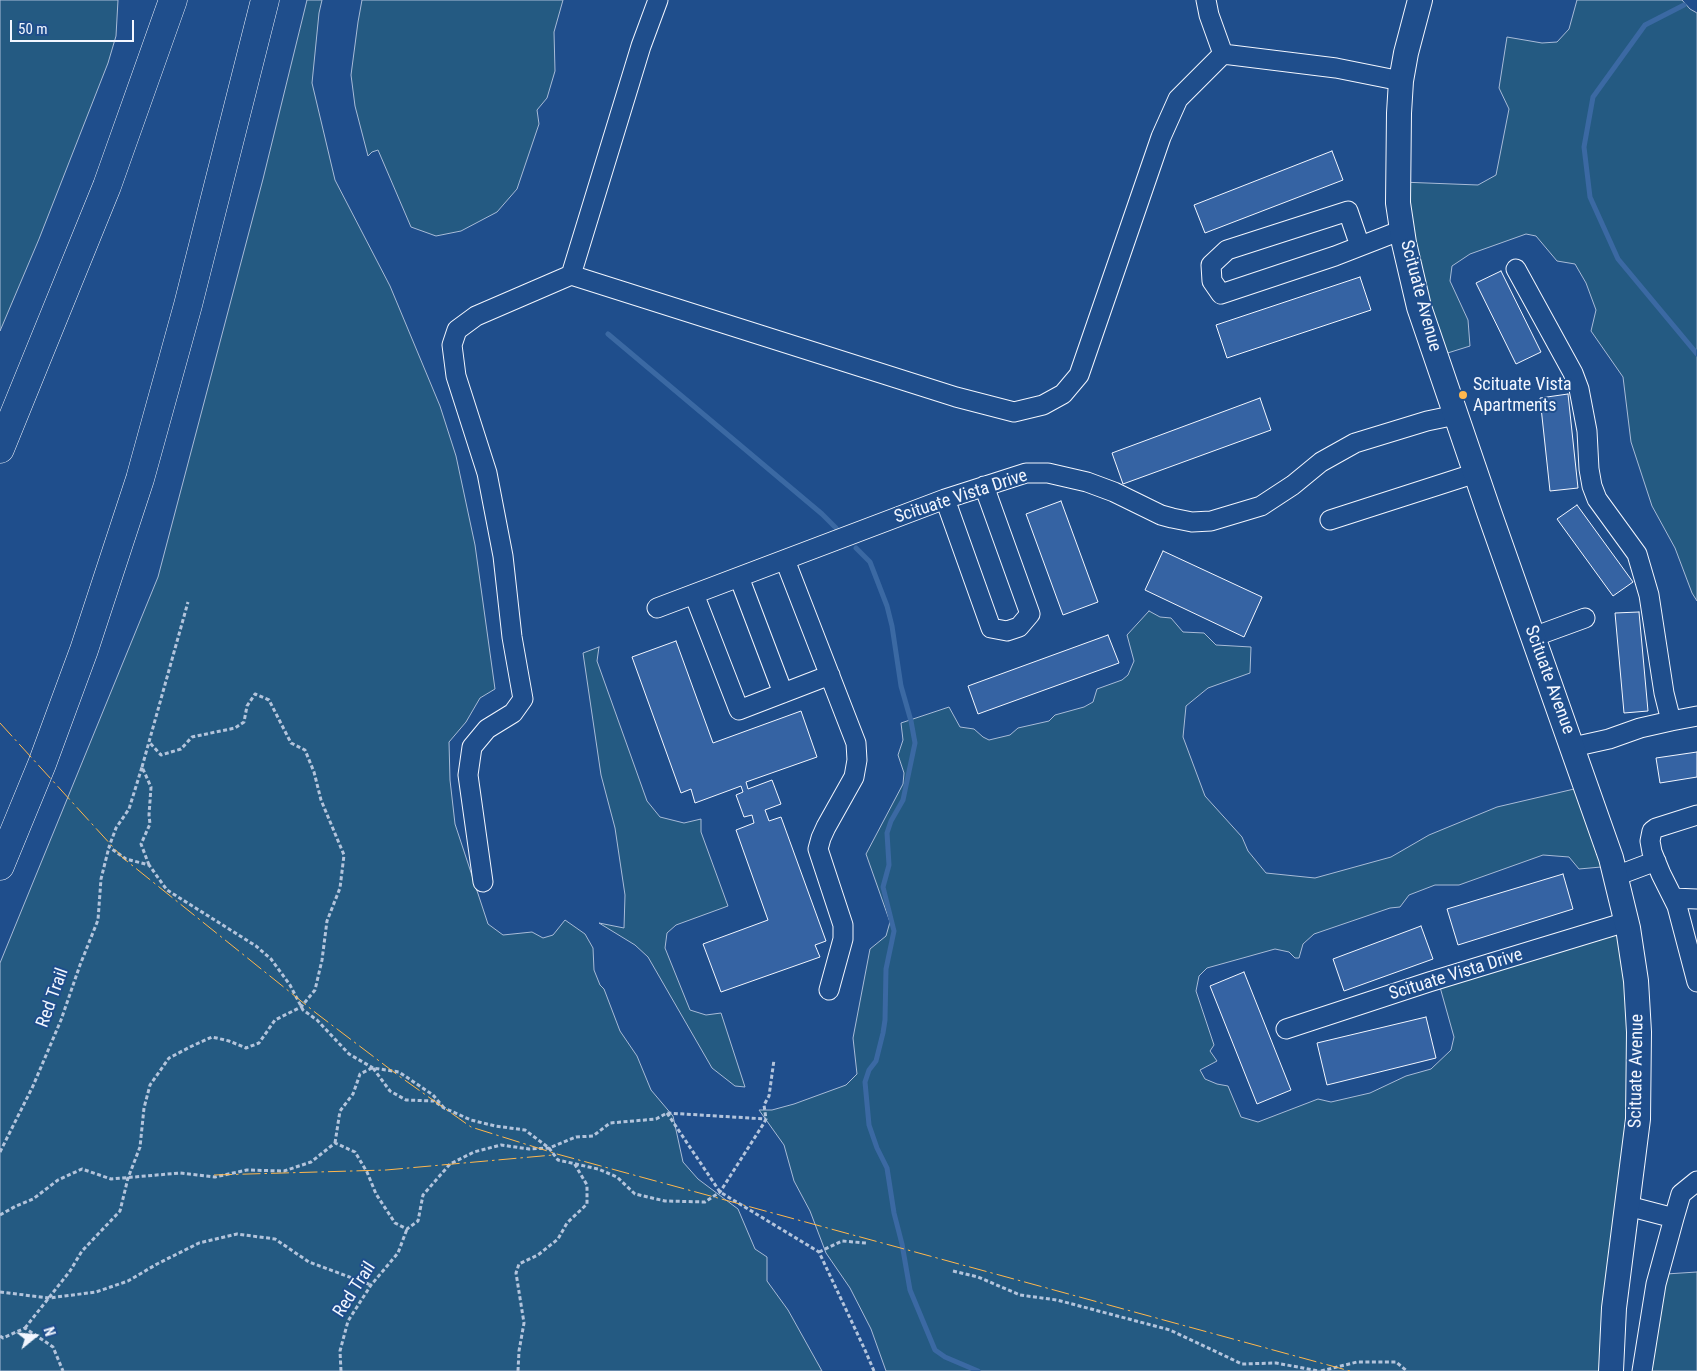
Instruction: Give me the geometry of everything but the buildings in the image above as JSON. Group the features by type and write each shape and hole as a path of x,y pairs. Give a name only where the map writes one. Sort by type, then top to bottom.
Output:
{"highway":[{"path":"0,449 104,195 173,0"},
{"path":"0,866 42,764 84,650 140,480 188,305 265,0"}],"main road":[{"name":"Scituate Avenue","path":"1420,0 1406,53 1398,113 1398,203 1402,230 1419,307 1611,858 1626,922 1636,981 1639,1032 1638,1119 1614,1308 1611,1371"}],"street":[{"path":"571,275 641,46 658,0"},
{"path":"1206,0 1222,54"},
{"path":"483,882 468,775 472,747 488,729 513,713 523,698 512,637 503,556 488,482 456,376 452,345 457,330 476,316 571,275 956,398 1014,412 1043,405 1064,394 1079,375 1161,137 1178,99 1222,54"},
{"path":"1222,54 1336,68 1401,81"},
{"path":"1360,246 1348,210 1227,250 1211,265 1212,281 1221,294 1360,246 1402,230"},
{"path":"1516,270 1573,373 1579,389 1592,486 1598,500 1637,554 1649,595 1670,721"},
{"name":"Scituate Vista Drive","path":"657,608 945,499 1026,473 1048,473 1087,482 1114,492 1161,515 1172,518 1192,522 1211,521 1261,506 1293,485 1321,462 1355,443 1427,421 1456,415"},
{"path":"1330,520 1476,473"},
{"path":"945,499 991,628 1007,631 1019,627 1030,614 984,486"},
{"path":"785,560 854,737 857,760 854,777 826,827 818,849 843,925 843,939 829,990"},
{"path":"739,578 783,693"},
{"path":"694,594 739,710 830,675"},
{"path":"1533,637 1585,618"},
{"path":"1573,747 1609,740 1640,728 1697,716"},
{"path":"1697,815 1656,828 1652,831 1650,841 1656,861 1677,906 1697,982"},
{"path":"1616,876 1656,861"},
{"path":"1673,898 1697,899"},
{"name":"Scituate Vista Drive","path":"1286,1029 1429,982 1626,922"},
{"path":"1642,1371 1656,1284 1674,1218 1681,1194 1697,1181"},
{"path":"1628,1206 1674,1218"}],"path":[{"name":"Red Trail","path":"0,1152 33,1086 61,1020 98,920 101,879 109,847 116,828 129,809 188,602"},
{"path":"0,1336 3,1338 25,1328 82,1251 120,1211 128,1178 140,1147 144,1108 150,1085 169,1058 212,1037 246,1048 259,1043 275,1020 301,1006 315,990 322,960 327,921 340,888 344,855 321,800 314,772 305,750 291,743 269,700 255,694 248,706 244,722 235,728 192,737 181,749 160,755 149,742"},
{"path":"142,767 151,788 148,815 150,824 142,844 149,866 167,890 235,932 271,958 290,985 303,1010 317,1020 349,1054 373,1068 399,1072 433,1094 444,1108"},
{"path":"109,847 126,859 149,866"},
{"path":"373,1068 390,1091 406,1100 434,1101 444,1108 471,1120 495,1126 525,1130 549,1148 558,1160 574,1163 617,1177 635,1194 665,1201 705,1202 720,1192 766,1119 764,1105 769,1096 774,1060"},
{"path":"0,1215 33,1198 58,1180 82,1169 111,1179 180,1173 216,1177 247,1170 284,1171 311,1162 335,1143 340,1111 353,1094 360,1074 373,1068"},
{"path":"549,1148 576,1137 593,1136 610,1123 656,1119 667,1113 766,1119"},
{"path":"667,1113 720,1192 819,1252 874,1371"},
{"path":"335,1143 355,1152 367,1172 376,1194 395,1223 406,1229"},
{"name":"Red Trail","path":"341,1371 340,1351 348,1321 371,1286 398,1253 406,1229 418,1221 424,1195 450,1164 474,1152 501,1145 529,1149 549,1148"},
{"path":"518,1371 524,1323 516,1273 519,1264 538,1256 558,1239 567,1224 587,1204 586,1185 574,1163"},
{"path":"0,1292 49,1298 96,1292 128,1281 199,1243 237,1234 275,1239 309,1262 371,1286"},
{"path":"819,1252 842,1241 866,1243"},
{"path":"953,1271 978,1277 1020,1295 1057,1300 1170,1330 1242,1364 1276,1363 1320,1371 1357,1362 1396,1362 1407,1371"},
{"path":"25,1328 53,1347 63,1371"}],"shaded area":[{"path":"0,0 118,0 116,36 108,63 39,239 0,331"},
{"path":"307,0 322,0 312,83 335,180 390,286 440,406 456,456 475,545 495,689 480,698 466,722 449,742 450,780 455,824 488,924 503,935 532,932 543,938 553,935 565,920 585,934 593,948 594,970 600,985 604,989 620,1031 637,1056 651,1090 673,1116 683,1162 698,1179 738,1209 755,1249 767,1257 767,1281 788,1310 822,1371 0,1371 0,963 158,577 263,179"},
{"path":"362,0 563,0 554,32 555,71 547,98 537,110 539,124 517,189 497,212 461,231 436,236 411,227 378,150 368,156 355,106 351,75"},
{"path":"1577,0 1682,0 1690,9 1697,13 1697,601 1692,593 1675,548 1652,506 1631,442 1623,377 1591,331 1596,310 1586,283 1575,264 1557,261 1536,236 1526,234 1470,254 1452,266 1450,281 1468,320 1470,346 1438,356 1401,182 1478,185 1496,175 1509,109 1499,88 1507,37 1542,43 1557,42 1569,29"},
{"path":"1149,611 1160,617 1171,618 1183,632 1204,633 1216,645 1251,647 1250,673 1208,688 1186,706 1183,737 1205,796 1242,837 1248,851 1266,873 1315,878 1391,857 1429,835 1497,807 1587,786 1612,866 1579,869 1569,857 1543,855 1459,885 1435,885 1409,895 1400,907 1390,908 1314,934 1303,944 1299,958 1295,958 1289,952 1275,949 1207,968 1199,976 1196,991 1214,1045 1210,1051 1217,1061 1200,1070 1205,1079 1228,1086 1241,1117 1258,1122 1318,1099 1331,1102 1370,1093 1406,1076 1431,1069 1451,1050 1454,1037 1438,980 1626,923 1641,1024 1614,1371 886,1371 871,1329 850,1288 826,1253 810,1211 794,1181 784,1145 759,1110 772,1110 794,1104 846,1085 857,1074 853,1038 870,949 886,936 890,922 866,854 903,784 904,773 898,755 903,740 901,723 949,707 960,727 974,729 989,740 1010,735 1018,728 1049,721 1055,715 1084,707 1093,702 1097,689 1122,680 1128,675 1134,661 1127,635"},
{"path":"599,647 597,661 647,801 660,817 684,823 701,819 701,832 728,906 676,925 667,933 665,948 690,1010 706,1015 721,1013 745,1087 735,1086 712,1068 648,957 635,945 599,923 624,928 625,895 615,828 601,775 583,653"},
{"path":"1697,1272 1697,1371 1652,1371 1644,1337 1666,1274"}],"waterway":[{"path":"1684,5 1645,25 1593,97 1584,147 1590,197 1618,259 1697,354"},
{"path":"608,334 822,514 836,528"},
{"path":"856,548 870,562 887,606 901,686 915,743 903,800 891,821 887,833 889,865 883,887 894,931 886,969 883,1033 876,1061 869,1070 865,1082 869,1125 877,1148 887,1168 910,1290 935,1350 945,1357 978,1371"}],"power":[{"path":"0,723 123,858 316,1013 399,1076 471,1127 557,1154 1350,1371"},
{"path":"214,1175 386,1170 553,1155"}],"place":[{"name":"Scituate Vista Apartments","path":"1463,395"}]}
